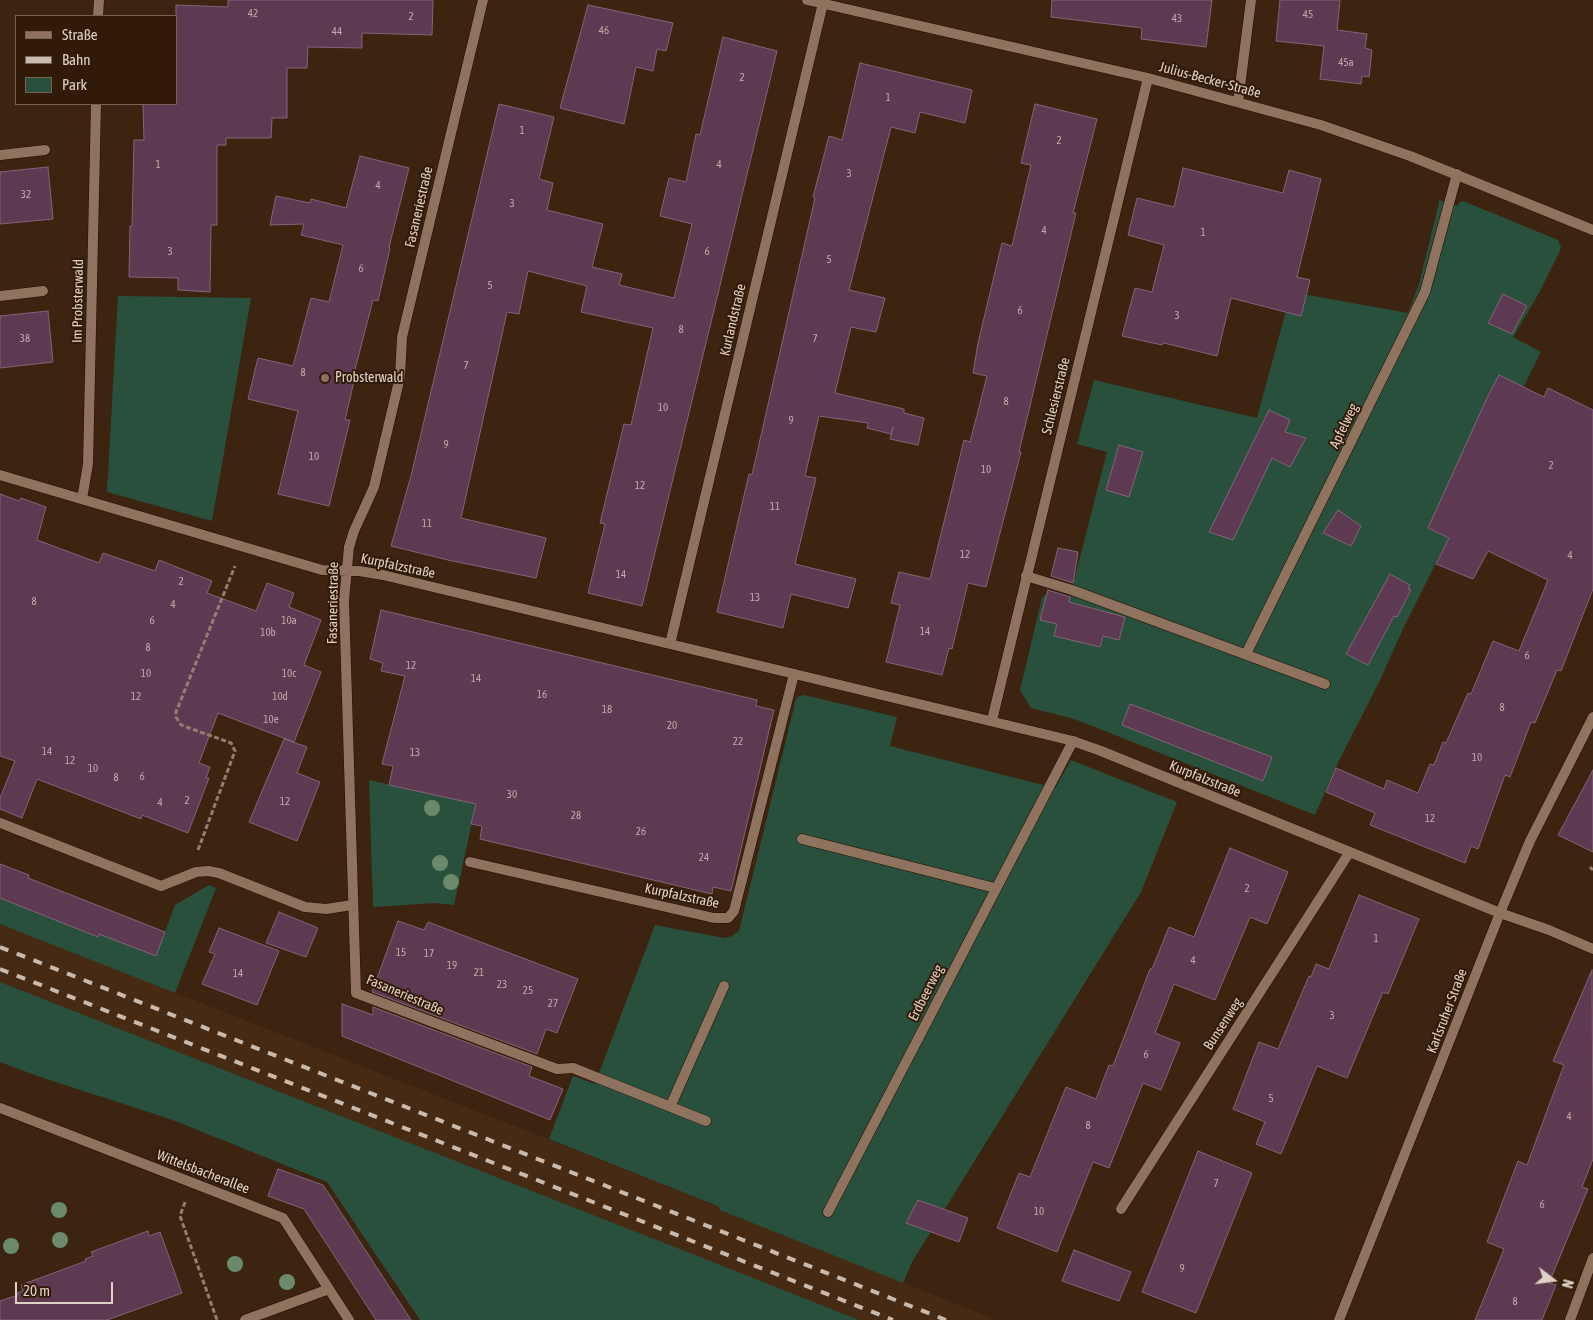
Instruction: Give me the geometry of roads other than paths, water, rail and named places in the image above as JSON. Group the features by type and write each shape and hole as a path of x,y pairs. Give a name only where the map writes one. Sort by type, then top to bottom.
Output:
{"street":[{"path":"98,0 98,15"},
{"name":"Fasaneriestraße","path":"483,0 402,337 400,377 374,487 351,539 346,570 344,600 356,993 557,1069 573,1068 670,1107"},
{"path":"1238,102 1251,0"},
{"name":"Julius-Becker-Straße","path":"816,1 1148,78 1361,138 1457,174 1593,230"},
{"name":"Kurlandstraße","path":"670,644 816,1"},
{"name":"Schlesierstraße","path":"992,720 1148,78"},
{"name":"Im Probsterwald","path":"82,499 88,464 96,105"},
{"path":"0,155 45,150"},
{"name":"Apfelweg","path":"1246,654 1415,315 1425,292 1457,174"},
{"path":"0,296 43,291"},
{"name":"Kurpfalzstraße","path":"0,475 322,570 346,570 383,576 992,720 1073,741 1101,750 1349,853 1500,913 1549,930 1593,949"},
{"path":"1026,576 1072,590 1324,684"},
{"name":"Kurpfalzstraße","path":"470,862 714,918 728,918 735,908 794,674"},
{"name":"Karlsruher Straße","path":"1339,1320 1530,841 1593,717"},
{"name":"Erdbeerweg","path":"828,1212 1073,741"},
{"path":"0,823 161,886 196,872 208,871 219,873 305,907 326,909 352,905"},
{"path":"802,839 995,888"},
{"name":"Bunsenweg","path":"1121,1209 1349,853"},
{"path":"706,1121 670,1107 724,986"},
{"name":"Wittelsbacherallee","path":"0,1108 282,1218 349,1320"},
{"path":"1570,1320 1593,1258"},
{"path":"246,1320 329,1289"}],"railway":[{"path":"0,947 946,1320"},
{"path":"0,969 893,1320"}],"place":[{"name":"Probsterwald","path":"325,378"}]}
